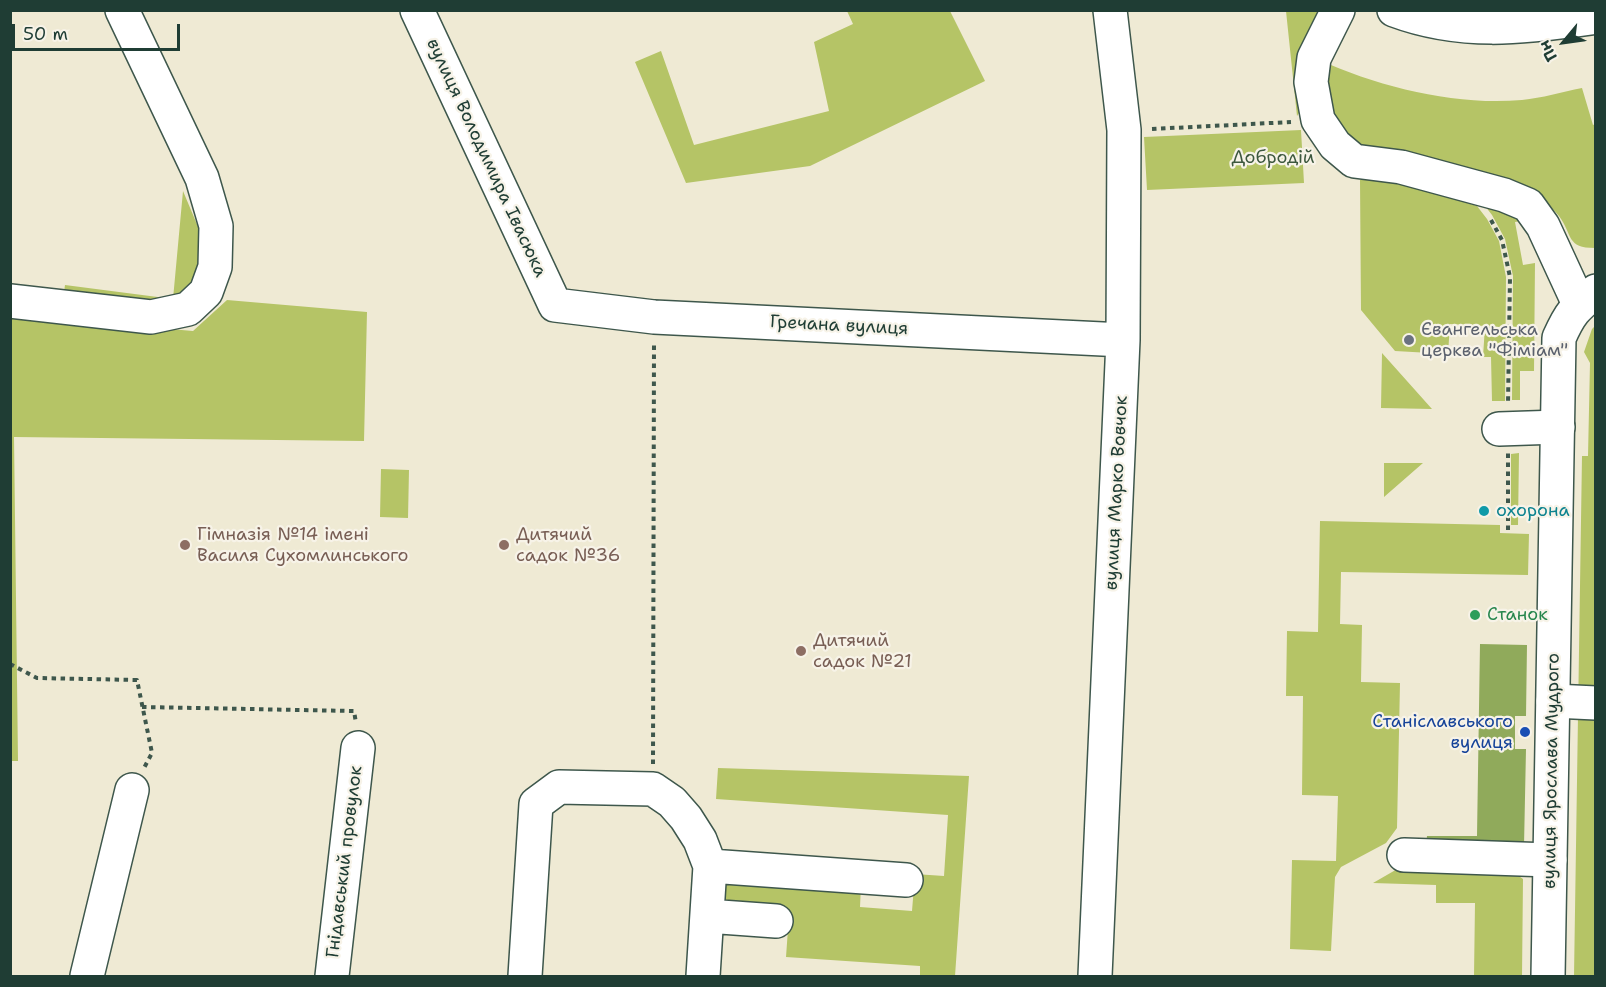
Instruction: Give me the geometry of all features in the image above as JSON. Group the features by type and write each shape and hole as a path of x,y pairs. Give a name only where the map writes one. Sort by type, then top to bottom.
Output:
{"street":[{"path":"10,301 151,317 188,309 206,292 215,267 216,226 202,178 122,10"},
{"name":"вулиця Володимира Івасюка","path":"417,10 555,305"},
{"name":"вулиця Марко Вовчок","path":"1095,976 1124,340 1124,130 1110,10"},
{"path":"1338,10 1314,58 1311,82 1318,120 1335,145 1354,161 1401,167 1503,195 1528,205 1587,298"},
{"path":"1394,10 1416,18 1453,26 1496,28 1542,25 1591,18 1596,15"},
{"name":"вулиця Ярослава Мудрого","path":"1548,976 1559,338 1568,317 1587,298"},
{"name":"Гречана вулиця","path":"555,305 654,316 1124,340"},
{"path":"1504,429 1558,427"},
{"path":"1553,701 1596,703"},
{"name":"Гнідавський провулок","path":"332,976 358,748"},
{"path":"525,976 536,804 560,787 653,789 672,802 686,818 700,840 710,866 703,976"},
{"path":"87,976 132,790"},
{"path":"1404,855 1550,860"},
{"path":"710,866 906,880"},
{"path":"707,916 776,921"}],"path":[{"path":"1124,130 1318,120"},
{"path":"1489,217 1502,240 1510,277 1504,429 1508,531"},
{"path":"653,789 654,316"},
{"path":"10,664 37,678 137,680 152,753"},
{"path":"142,707 354,711 358,748"}],"green space":[{"path":"847,11 950,11 985,81 810,166 686,183 635,62 661,51 694,145 829,111 814,42 853,24"},
{"path":"1286,11 1328,11 1304,105 1297,116"},
{"path":"1319,60 1392,86 1471,100 1522,100 1582,88 1593,125 1595,124 1595,248 1579,246 1575,243 1559,216 1539,195 1359,153 1325,113"},
{"name":"Добродій","path":"1301,130 1304,183 1147,190 1144,137"},
{"path":"1400,179 1440,191 1477,206 1499,241 1506,277 1505,401 1492,401 1491,357 1483,357 1485,326 1450,324 1448,354 1395,351 1361,310 1360,180"},
{"path":"183,191 201,234 203,265 195,288 167,306 64,292 65,285 173,299"},
{"path":"1478,197 1527,220 1515,222 1523,265 1535,263 1534,371 1520,371 1520,400 1512,400 1513,276 1505,239 1492,215"},
{"path":"227,300 367,312 364,441 14,437 18,761 10,761 10,315 193,331"},
{"path":"1595,326 1596,976 1574,976 1582,456 1588,456 1590,363 1584,352"},
{"path":"1382,353 1432,409 1381,408"},
{"path":"1519,453 1518,525 1511,525 1511,454"},
{"path":"1384,463 1423,463 1384,497"},
{"path":"381,469 409,470 408,518 380,517"},
{"path":"1320,521 1500,525 1500,533 1529,534 1528,575 1341,572 1340,624 1362,625 1361,682 1400,683 1397,828 1386,843 1341,867 1335,877 1331,951 1290,949 1292,860 1336,861 1338,796 1302,795 1303,696 1286,696 1287,631 1318,632"},
{"path":"1480,644 1527,645 1526,716 1515,716 1515,749 1526,749 1524,846 1426,845 1427,836 1477,836"},
{"path":"718,768 969,776 955,976 920,976 920,966 786,957 789,915 716,910 718,875 861,885 860,907 912,911 915,874 944,876 948,815 716,799"},
{"path":"1399,868 1509,869 1523,879 1522,976 1474,976 1475,903 1436,903 1436,885 1373,883"}],"place":[{"name":"Євангельська церква \"Фіміам\"","path":"1409,340"},
{"name":"охорона","path":"1484,511"},
{"name":"Гімназія №14 імені Василя Сухомлинського","path":"185,545"},
{"name":"Дитячий садок №36","path":"504,545"},
{"name":"Станок","path":"1475,615"},
{"name":"Дитячий садок №21","path":"801,651"},
{"name":"Станіславського вулиця","path":"1525,732"}]}
